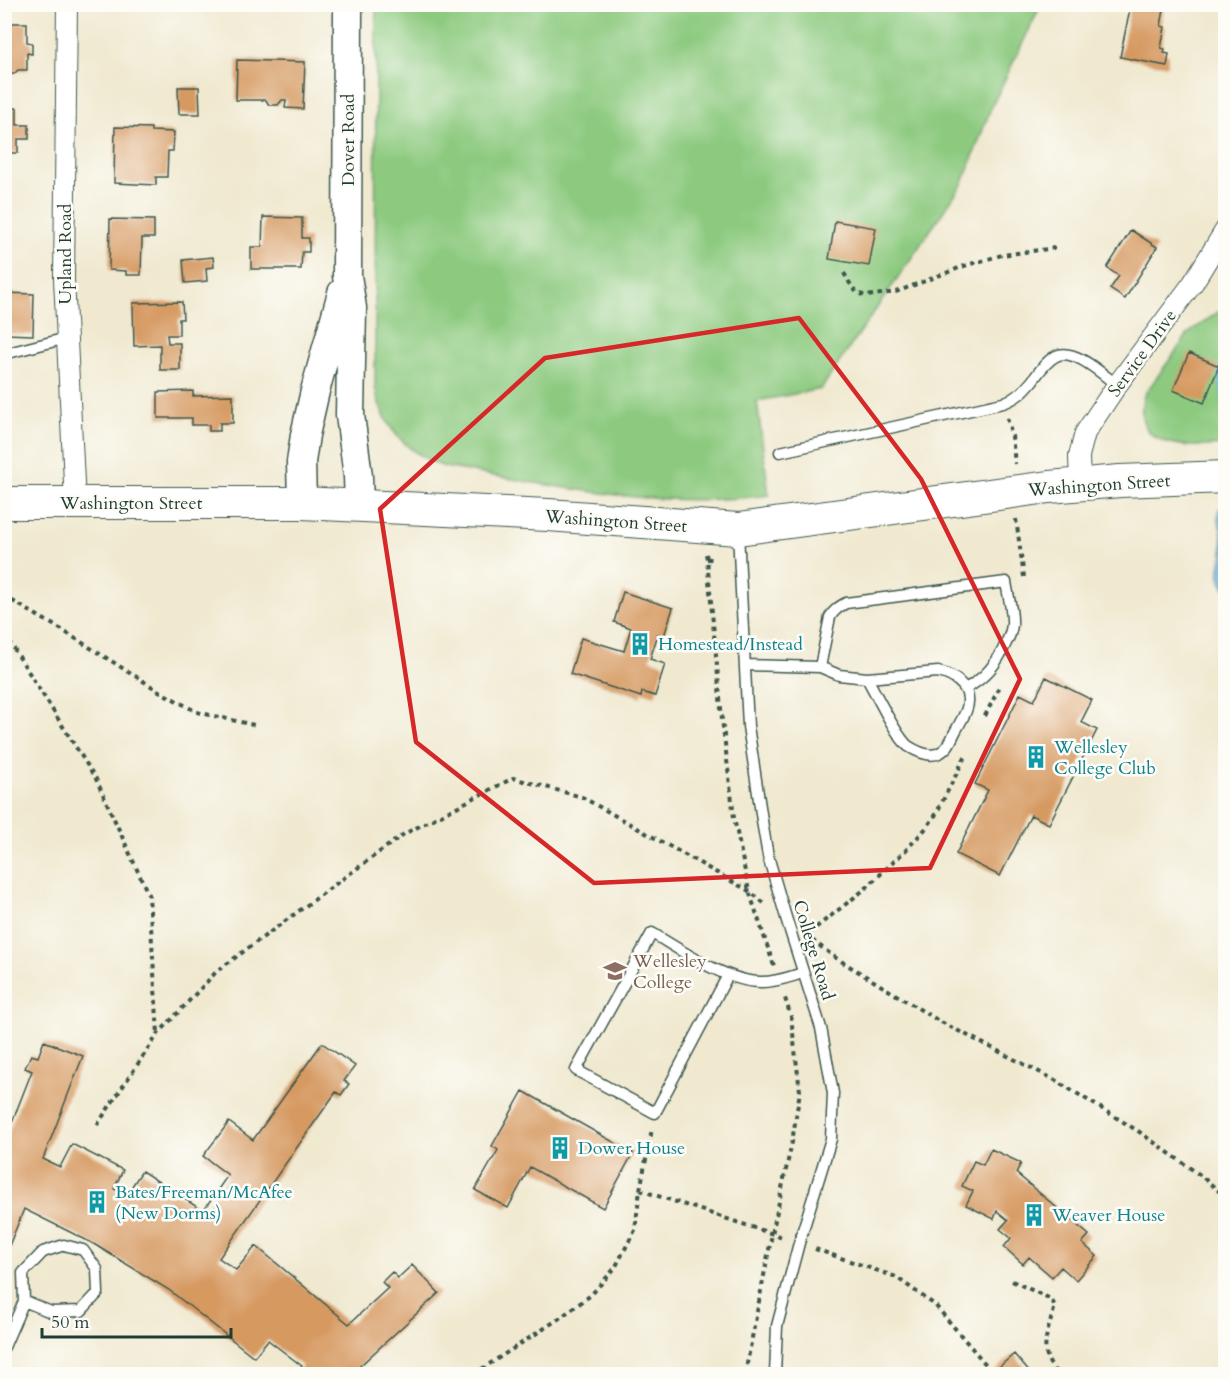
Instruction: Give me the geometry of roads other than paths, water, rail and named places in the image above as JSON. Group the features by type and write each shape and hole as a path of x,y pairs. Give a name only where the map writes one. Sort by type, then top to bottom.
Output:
{"main road":[{"name":"Washington Street","path":"4,503 359,505 548,515 738,529 1080,484 1226,477"}],"street":[{"name":"Upland Road","path":"67,4 64,279 75,503"},
{"name":"Dover Road","path":"348,4 347,276 352,308 350,415 358,476 359,505"},
{"name":"Service Drive","path":"1080,484 1079,456 1085,433 1193,283 1226,229"},
{"name":"Dover Road","path":"302,503 301,462 305,435 347,276"}],"lane":[{"path":"4,354 67,338"},
{"path":"780,452 1003,403 1017,397 1053,357 1062,354 1087,363 1117,386"},
{"name":"College Road","path":"738,529 748,726 764,834 768,856 821,1028 833,1093 831,1139 799,1243 777,1326 775,1374"},
{"path":"820,667 830,617 834,610 846,603 1006,582 1012,618 1008,638 992,669 965,689"},
{"path":"745,665 820,667 839,675 867,678 938,672 949,675 965,689 968,700 966,712 948,746 942,752 931,755 908,746 900,737 867,678"},
{"path":"728,975 655,1113 576,1070 652,933 728,975 759,982 779,981 803,973"},
{"path":"4,1347 24,1301 23,1273 43,1252 64,1245 83,1250 97,1269 98,1293 81,1311 51,1312 24,1301"}],"water":[{"path":"1226,506 1225,588 1220,575 1223,546 1218,516 1219,509"}],"waterway":[{"path":"1226,360 1222,374 1226,398"}],"place":[{"name":"Homestead/Instead","path":"640,644"},
{"name":"Wellesley College Club","path":"1036,757"},
{"name":"Wellesley College","path":"615,971"},
{"name":"Dower House","path":"560,1148"},
{"name":"Bates/Freeman/McAfee (New Dorms)","path":"97,1202"},
{"name":"Weaver House","path":"1034,1215"}]}
